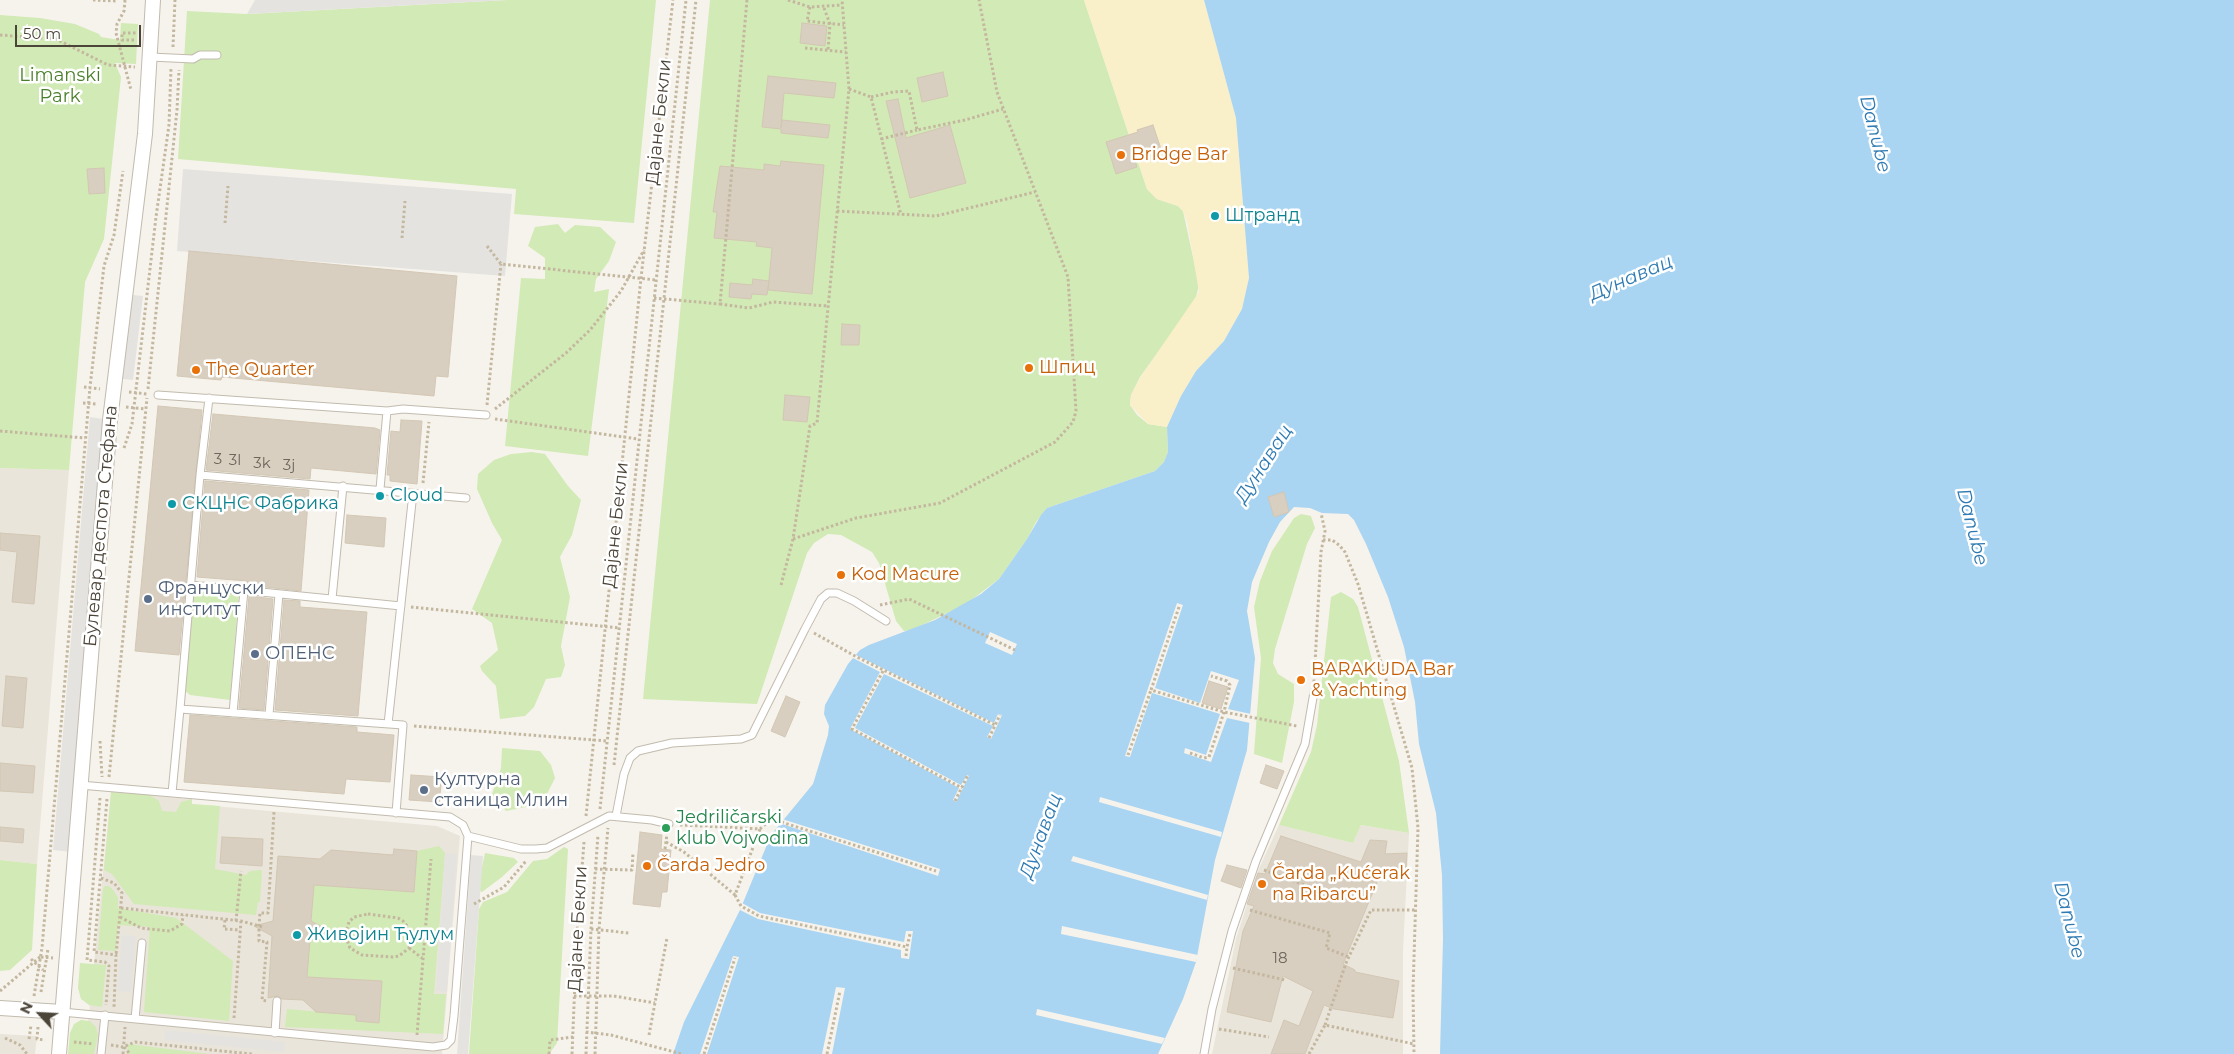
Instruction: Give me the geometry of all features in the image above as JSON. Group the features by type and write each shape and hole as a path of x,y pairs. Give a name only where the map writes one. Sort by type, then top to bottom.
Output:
{"street":[{"name":"Булевар деспота Стефана","path":"59,1048 110,420 145,134 153,0"},
{"path":"0,1008 62,1012"}],"lane":[{"path":"150,57 193,60 200,55 217,55"},
{"path":"158,395 386,411 402,409 486,415"},
{"path":"172,793 200,475 209,398"},
{"path":"380,489 386,411"},
{"path":"200,475 380,489 466,498"},
{"path":"332,599 343,486"},
{"path":"388,724 413,493"},
{"path":"191,585 401,606"},
{"path":"233,713 244,590"},
{"path":"612,816 630,758 638,751 672,743 742,739 752,735 805,628 821,599 828,593 837,594 866,607 886,620"},
{"path":"269,716 280,594"},
{"path":"1204,1054 1223,966 1240,907 1254,867 1305,744 1314,692"},
{"path":"180,709 403,725 396,812"},
{"path":"62,1012 416,1046 446,1045 451,1040 468,836 463,825 450,817 79,785"},
{"path":"468,836 521,849 536,849 546,848 599,819 612,816 652,820 669,824"},
{"path":"136,1019 142,943"},
{"path":"275,1033 277,1001"},
{"path":"101,1054 105,1015"}],"path":[{"path":"93,0 118,1"},
{"path":"125,0 124,11 117,24 116,33 132,96"},
{"path":"123,454 132,424 176,58 180,49 172,48 175,0"},
{"path":"572,1054 585,827 593,740 624,437 673,0"},
{"name":"Дајане Бекли","path":"586,1054 591,929 599,819 686,0"},
{"path":"614,770 696,0"},
{"path":"720,304 747,0"},
{"path":"788,0 810,7 824,8 842,5"},
{"path":"781,586 792,539 810,426 817,423 850,89 842,0"},
{"path":"792,539 856,518 940,503 1055,442 1073,422 1076,411 1068,277 997,92 979,0"},
{"path":"810,7 807,21 844,25"},
{"path":"824,8 830,24 828,50"},
{"path":"134,40 122,40 122,33 140,33"},
{"path":"0,35 56,40 108,65 138,67"},
{"path":"805,48 846,52"},
{"path":"105,1015 109,966 105,962 87,960 176,118 176,58"},
{"path":"850,89 870,97 908,91 917,130"},
{"path":"870,97 900,215"},
{"path":"881,139 965,120 1003,109"},
{"path":"0,991 41,957 90,387 104,266 114,235 124,164"},
{"path":"225,223 228,186"},
{"path":"837,211 936,216 1035,192"},
{"path":"402,238 405,201"},
{"path":"486,415 501,264 487,246"},
{"path":"486,415 526,386 590,330 621,291 645,248"},
{"path":"501,264 656,280"},
{"path":"654,298 749,308 773,302 828,306"},
{"path":"84,387 105,389"},
{"path":"121,391 158,395"},
{"path":"83,403 103,405"},
{"path":"119,406 146,410"},
{"path":"422,494 430,411"},
{"path":"501,421 638,439"},
{"path":"0,431 85,438"},
{"path":"1314,692 1325,531 1322,514"},
{"path":"1323,540 1332,540 1339,545 1358,584 1412,768 1418,828 1412,990 1414,1054"},
{"path":"866,607 909,599 1015,650"},
{"path":"401,606 620,628"},
{"path":"1128,755 1179,607"},
{"path":"805,628 883,671 995,725"},
{"path":"883,671 852,729 962,788"},
{"path":"1190,753 1204,758 1209,757 1224,712 1230,685 1227,681 1211,676"},
{"path":"1151,690 1224,712 1308,728"},
{"path":"989,738 1000,715"},
{"path":"403,725 608,741"},
{"path":"94,952 105,787 99,734"},
{"path":"955,801 968,775"},
{"path":"595,1054 599,929 604,869 612,816"},
{"path":"274,820 268,913 260,913 259,941 267,942 262,1000 277,1001"},
{"path":"735,895 760,829 772,820 781,821 936,871"},
{"path":"669,824 760,829"},
{"path":"666,842 684,852 735,895 744,908 759,916 907,947"},
{"path":"461,911 504,886 536,849"},
{"path":"595,868 632,870 633,853"},
{"path":"416,1046 431,859"},
{"path":"1254,867 1345,900"},
{"path":"236,921 241,871"},
{"path":"100,878 114,883 122,893 116,955 114,1008"},
{"path":"1240,907 1330,933 1326,948 1349,958"},
{"path":"121,908 241,921 261,927"},
{"path":"1309,1054 1325,1025 1349,958 1371,910 1415,910"},
{"path":"120,917 141,928 170,931 182,924 183,915"},
{"path":"361,915 398,918 408,925 411,930 409,948 393,958 362,955 350,948 345,933 349,922 361,915"},
{"path":"225,920 224,929 240,930"},
{"path":"233,1029 241,921"},
{"path":"591,929 629,933"},
{"path":"324,932 345,933"},
{"path":"906,956 910,934"},
{"path":"650,1035 667,938"},
{"path":"36,948 57,949"},
{"path":"409,948 423,959"},
{"path":"41,992 43,970 48,949"},
{"path":"80,951 116,955"},
{"path":"704,1054 735,958"},
{"path":"32,959 43,970"},
{"path":"1223,966 1285,980"},
{"path":"827,1054 840,992"},
{"path":"574,996 614,996 655,1003"},
{"path":"123,1054 125,1024"},
{"path":"1325,1025 1414,1044"},
{"path":"38,1027 37,1039 59,1048 103,1044 123,1046 135,1042 252,1054"},
{"path":"1209,1027 1269,1037"},
{"path":"586,1032 596,1032 682,1054"},
{"path":"549,1054 550,1040 573,1037"},
{"path":"5,1038 20,1045 27,1054"},
{"path":"123,1046 130,1054"}],"shaded area":[{"path":"255,0 507,0 247,14"},
{"path":"183,169 512,194 505,276 177,251"},
{"path":"124,294 143,296 133,380 114,378"},
{"path":"90,417 110,420 73,852 53,850"},
{"path":"0,468 69,470 37,864 0,860"},
{"path":"111,792 192,799 192,804 437,826 460,836 442,1054 85,1054"},
{"path":"1279,825 1353,843 1361,825 1409,833 1403,950 1403,1054 1212,1054 1236,939 1257,873"},
{"path":"445,853 457,854 447,992 436,991"},
{"path":"471,855 483,856 468,1054 457,1054"},
{"path":"122,935 136,936 131,992 117,991"},
{"path":"165,1030 285,1042 284,1052 164,1040"},
{"path":"0,1034 37,1036 35,1054 0,1054"}],"green space":[{"path":"507,0 656,0 634,223 514,214 516,189 178,159 187,11 247,14"},
{"path":"710,0 1084,0 1147,189 1157,199 1178,206 1183,211 1199,285 1195,301 1140,377 1131,395 1130,405 1137,415 1148,424 1167,427 1168,452 1164,462 1155,471 1047,508 999,579 966,604 912,630 904,631 896,621 879,563 872,552 841,535 828,534 814,543 807,553 757,704 643,699"},
{"name":"Limanski Park","path":"0,15 40,18 75,24 99,34 101,37 120,40 121,23 138,24 136,64 115,63 121,77 104,239 85,282 69,470 0,468"},
{"path":"558,224 565,233 575,225 600,227 616,242 609,261 596,279 594,292 609,289 588,456 505,446 521,278 545,279 545,258 528,246 535,227"},
{"path":"532,452 545,454 568,486 581,500 572,535 560,557 570,597 561,646 565,665 561,677 546,679 534,707 525,716 500,719 496,686 482,671 480,666 498,650 492,623 472,609 502,540 477,489 478,474 494,460 511,454"},
{"path":"1301,514 1311,516 1315,528 1307,544 1275,649 1273,663 1278,674 1294,684 1294,702 1282,763 1254,754 1261,658 1254,607 1260,581 1272,551 1294,518"},
{"path":"194,589 239,591 230,700 190,695 184,690"},
{"path":"1341,592 1353,599 1358,607 1399,761 1409,833 1361,825 1353,843 1279,825 1311,752 1317,725 1331,597"},
{"path":"502,748 540,751 551,765 555,778 546,796 531,806 506,811 492,794 501,768"},
{"path":"111,792 150,795 159,801 162,811 176,812 181,802 192,799 192,804 220,806 215,869 246,875 250,871 262,870 260,902 258,902 256,915 134,904 112,874 104,870"},
{"path":"439,846 445,853 434,994 446,994 443,1034 285,1027 287,1009 356,1015 356,1021 379,1022 382,981 307,977 314,885 414,892 417,851"},
{"path":"564,847 568,849 557,1043 549,1054 469,1054 479,909 483,902 507,892 533,861 547,859"},
{"path":"485,853 514,858 518,862 482,892 478,890 478,885"},
{"path":"0,860 37,864 32,950 10,970 0,971"},
{"path":"105,886 109,886 114,891 118,898 118,908 176,918 233,961 229,1021 144,1012 150,927 118,925 116,951 98,950 103,889"},
{"path":"80,963 106,965 102,1007 89,1005 81,999 78,988"},
{"path":"81,1020 90,1021 96,1027 98,1035 94,1054 68,1054 70,1033 74,1024"},
{"path":"128,1044 210,1054 127,1054"}],"sand":[{"name":"Штранд","path":"1084,0 1204,0 1236,118 1249,278 1242,309 1224,341 1196,371 1181,396 1167,427 1148,424 1130,405 1131,395 1140,378 1199,292 1187,221 1183,211 1178,206 1157,199 1147,189"}],"water":[{"path":"1204,0 2234,0 2234,1054 1440,1054 1443,939 1442,875 1436,813 1419,744 1415,702 1404,647 1388,597 1354,520 1348,514 1322,513 1310,508 1294,507 1280,522 1269,542 1252,582 1247,611 1255,658 1247,750 1215,860 1196,962 1183,999 1158,1054 673,1054 684,1022 740,910 771,835 813,784 828,735 829,726 824,714 825,705 848,664 860,650 869,645 935,620 981,594 999,579 1047,508 1155,471 1164,462 1168,452 1167,427 1181,396 1196,371 1224,341 1242,309 1249,278 1236,118"}],"pier":[{"path":"1177,603 1183,605 1155,688 1200,703 1211,671 1239,680 1228,709 1251,714 1250,723 1227,718 1211,762 1184,753 1185,748 1206,755 1220,714 1152,693 1130,757 1125,756"},
{"path":"990,632 1017,644 1012,655 985,643"},
{"path":"854,654 994,723 998,714 1002,715 991,739 987,737 993,726 884,674 855,728 961,785 967,775 969,776 956,802 953,800 959,788 850,729 880,672 851,657"},
{"path":"1100,797 1222,832 1221,837 1099,802"},
{"path":"782,819 940,869 938,876 779,823"},
{"path":"1073,856 1208,895 1207,900 1071,861"},
{"path":"742,903 760,913 904,942 906,931 913,931 909,959 901,958 901,950 758,919 740,910"},
{"path":"1062,926 1198,955 1196,962 1061,934"},
{"path":"733,956 739,957 707,1054 700,1054"},
{"path":"836,987 845,988 832,1054 822,1054"},
{"path":"1037,1009 1165,1038 1162,1044 1036,1015"}],"building":[{"path":"802,23 827,26 825,46 800,43"},
{"path":"943,72 948,96 922,102 917,78"},
{"path":"768,76 836,83 834,98 784,93 781,128 782,120 830,125 828,138 781,133 781,129 762,127"},
{"path":"898,99 906,138 950,125 966,183 910,198 886,101"},
{"path":"1153,125 1161,149 1134,158 1137,167 1116,174 1106,142"},
{"path":"781,161 824,165 812,294 768,290 772,248 756,246 757,242 714,238 717,212 713,212 720,166 764,170 764,164 780,166"},
{"path":"104,168 105,193 89,194 87,169"},
{"path":"189,251 457,276 448,377 436,376 434,396 222,377 221,380 177,376"},
{"path":"753,279 769,281 767,295 752,294 751,299 729,297 730,283 752,285"},
{"path":"842,324 860,325 859,345 841,345"},
{"path":"785,395 810,397 807,422 783,420"},
{"name":"СКЦНС Фабрика","path":"158,406 202,410 179,655 135,651"},
{"path":"213,414 375,428 380,430 376,474 311,468 310,479 206,470"},
{"path":"401,420 422,421 417,484 390,481 390,475 387,475 391,431 400,432"},
{"path":"205,481 309,490 301,591 247,585 247,581 197,577"},
{"path":"1284,492 1289,512 1274,517 1268,497"},
{"path":"347,515 386,518 384,547 345,543"},
{"path":"0,533 40,536 34,604 12,602 17,552 0,550"},
{"name":"ОПЕНС","path":"249,596 273,599 264,710 239,708"},
{"path":"284,600 300,601 300,607 367,612 358,716 275,710"},
{"path":"6,676 27,678 23,728 2,726"},
{"path":"1209,681 1228,687 1221,709 1202,703"},
{"path":"786,696 800,702 785,737 771,731"},
{"path":"190,715 357,727 357,732 394,735 390,782 346,779 344,794 184,782"},
{"path":"0,763 35,766 33,793 0,791"},
{"path":"1266,765 1284,771 1277,789 1260,783"},
{"path":"411,775 442,777 439,802 409,800"},
{"path":"0,827 24,829 23,843 0,841"},
{"path":"640,832 662,835 661,849 671,850 667,892 662,892 660,907 633,904"},
{"path":"1281,836 1361,862 1370,840 1387,841 1385,854 1407,853 1406,869 1383,868 1343,964 1355,970 1355,972 1399,981 1393,1018 1334,1009 1324,1005 1305,1054 1271,1054 1284,1020 1299,1026 1313,991 1283,976 1271,1022 1227,1012 1243,931 1254,906 1247,904 1258,873 1265,874"},
{"path":"222,837 263,839 262,866 220,863"},
{"name":"Живојин Ћулум","path":"394,849 417,851 414,892 314,885 311,921 332,932 310,940 307,977 382,981 379,1023 356,1021 356,1015 316,1012 303,1000 282,999 278,996 268,998 272,936 254,926 273,921 278,856 320,859 331,850 393,855"},
{"path":"1227,865 1247,870 1241,888 1221,881"}],"place":[{"name":"Bridge Bar","path":"1121,155"},
{"name":"Штранд","path":"1215,216"},
{"name":"Шпиц","path":"1029,368"},
{"name":"The Quarter","path":"196,370"},
{"name":"Cloud","path":"380,496"},
{"name":"СКЦНС Фабрика","path":"172,504"},
{"name":"Kod Macure","path":"841,575"},
{"name":"Француски институт","path":"148,599"},
{"name":"ОПЕНС","path":"255,654"},
{"name":"BARAKUDA Bar & Yachting","path":"1301,680"},
{"name":"Културна станица Млин","path":"424,790"},
{"name":"Jedriličarski klub Vojvodina","path":"666,828"},
{"name":"Čarda Jedro","path":"647,866"},
{"name":"Čarda „Kućerak na Ribarcu”","path":"1262,884"},
{"name":"Живојин Ћулум","path":"297,935"}],"water label":[{"name":"Danube","path":"1875,134"},
{"name":"Дунавац","path":"1631,278"},
{"name":"Дунавац","path":"1264,464"},
{"name":"Danube","path":"1972,527"},
{"name":"Дунавац","path":"1041,836"},
{"name":"Danube","path":"2069,920"}]}
